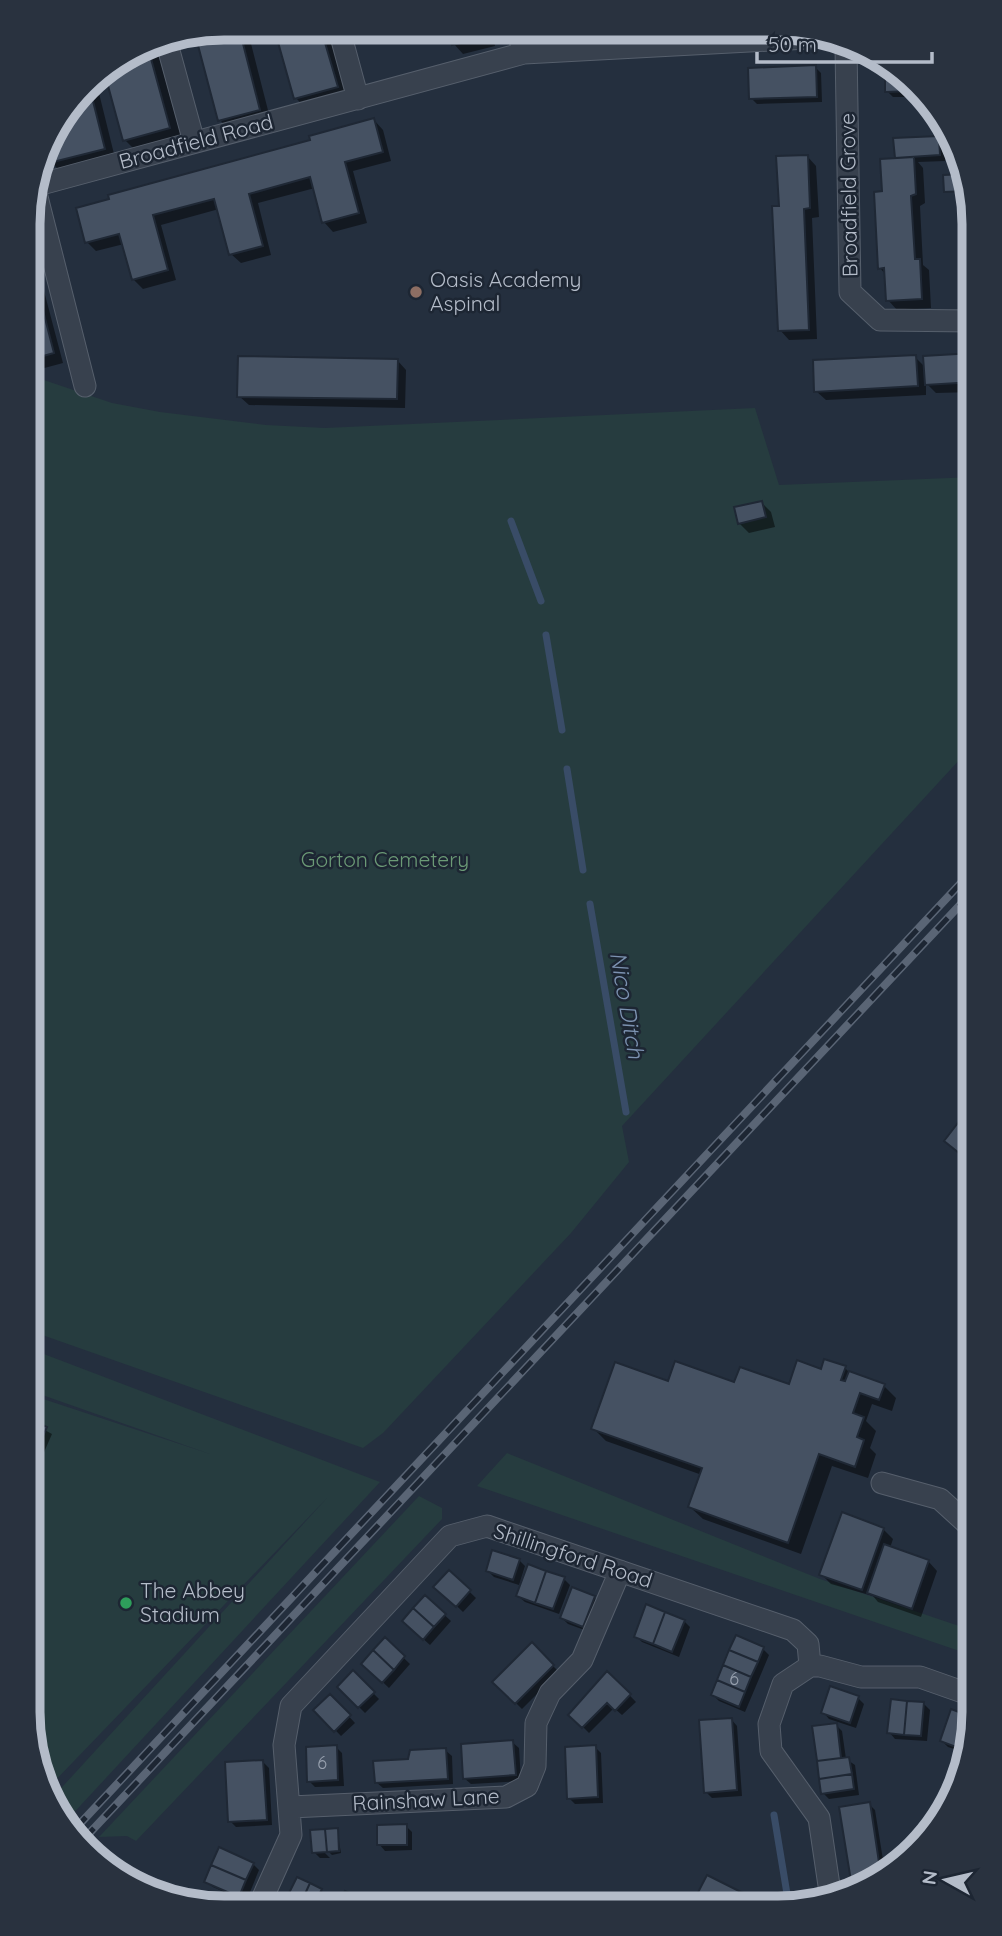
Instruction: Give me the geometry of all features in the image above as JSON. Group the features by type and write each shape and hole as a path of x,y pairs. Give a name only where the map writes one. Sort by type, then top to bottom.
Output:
{"street":[{"path":"342,40 358,99"},
{"path":"520,40 524,53"},
{"name":"Broadfield Road","path":"46,182 524,53 736,40"},
{"path":"169,49 194,142"},
{"name":"Broadfield Grove","path":"846,54 850,292 880,320 962,320"},
{"path":"41,213 85,386"},
{"path":"882,1483 940,1499 961,1518"},
{"name":"Shillingford Road","path":"264,1896 291,1835 291,1807 284,1745 290,1706 450,1536 487,1526 793,1630 808,1644 810,1666"},
{"name":"Rainshaw Lane","path":"291,1807 506,1797 527,1786 535,1766 536,1723 551,1693 582,1660 620,1571"},
{"path":"829,1888 819,1818 771,1751 769,1724 783,1684 810,1666 862,1677 920,1677 961,1691"}],"green space":[{"name":"Gorton Cemetery","path":"40,379 112,403 160,412 266,425 325,428 755,408 779,485 962,477 962,757 622,1126 629,1162 571,1233 383,1433 363,1448 40,1334"},
{"name":"The Abbey Stadium","path":"40,1353 380,1482 72,1815 58,1791 328,1497 54,1782 44,1747 40,1711 40,1398 210,1454 40,1394"},
{"path":"507,1453 820,1579 961,1627 961,1652 477,1486"},
{"path":"419,1496 442,1508 442,1519 136,1841 127,1836 99,1837"}],"building":[{"path":"242,40 260,110 218,121 197,43"},
{"path":"277,40 324,40 338,87 294,99"},
{"path":"451,40 474,40 452,45"},
{"path":"150,56 170,128 123,141 107,82"},
{"path":"816,65 817,97 749,99 748,68"},
{"path":"885,75 904,91 885,92"},
{"path":"92,97 105,149 51,162 71,122"},
{"path":"374,118 383,152 345,162 359,213 322,223 310,177 249,194 263,246 229,255 214,199 153,215 168,270 132,280 119,234 85,243 76,208 109,199 108,195 310,140 309,136"},
{"path":"939,136 940,155 895,158 893,138"},
{"path":"808,155 810,208 804,209 809,330 778,331 772,206 779,206 776,156"},
{"path":"914,157 916,194 911,196 915,259 920,259 922,299 886,301 884,268 878,269 874,192 882,191 880,159"},
{"path":"943,175 954,175 958,191 944,192"},
{"path":"40,299 54,353 40,357"},
{"path":"962,354 962,383 925,385 923,356"},
{"path":"916,355 918,386 814,392 813,360"},
{"path":"238,356 398,359 397,399 237,397"},
{"path":"762,501 766,517 738,524 734,507"},
{"path":"961,1118 961,1155 944,1141"},
{"path":"824,1359 846,1366 841,1380 845,1381 849,1371 885,1384 879,1400 860,1393 853,1413 864,1417 857,1437 864,1440 855,1467 819,1454 788,1543 688,1507 702,1468 591,1429 615,1362 668,1381 675,1361 734,1382 740,1367 789,1384 797,1360 821,1369"},
{"path":"40,1424 47,1427 40,1443"},
{"path":"842,1512 884,1528 862,1590 819,1575"},
{"path":"884,1544 929,1560 912,1609 867,1593"},
{"path":"492,1550 520,1559 513,1580 486,1571"},
{"path":"528,1564 546,1571 535,1603 516,1596"},
{"path":"449,1570 471,1590 456,1607 433,1587"},
{"path":"546,1571 565,1577 553,1609 535,1603"},
{"path":"572,1587 595,1596 583,1627 560,1618"},
{"path":"425,1595 446,1614 434,1627 413,1608"},
{"path":"646,1604 665,1612 653,1644 634,1637"},
{"path":"413,1608 434,1627 423,1640 402,1621"},
{"path":"665,1612 685,1620 672,1652 653,1644"},
{"path":"736,1635 764,1647 758,1662 729,1650"},
{"path":"385,1637 405,1656 394,1670 373,1650"},
{"path":"532,1642 554,1665 515,1704 492,1682"},
{"path":"373,1650 394,1670 382,1683 361,1664"},
{"path":"729,1650 758,1662 751,1677 723,1665"},
{"path":"723,1665 751,1677 745,1692 717,1680"},
{"path":"353,1670 375,1692 358,1708 337,1687"},
{"path":"607,1671 631,1694 615,1711 607,1703 582,1728 568,1715"},
{"path":"717,1680 745,1692 739,1707 711,1695"},
{"path":"830,1686 859,1696 850,1723 821,1713"},
{"path":"330,1694 351,1715 334,1732 313,1710"},
{"path":"891,1699 907,1701 904,1735 887,1733"},
{"path":"907,1701 924,1702 921,1736 904,1735"},
{"path":"951,1709 961,1713 956,1747 940,1741"},
{"path":"732,1718 737,1790 704,1793 699,1720"},
{"path":"837,1723 841,1758 817,1761 812,1726"},
{"path":"513,1740 516,1775 463,1779 461,1744"},
{"path":"337,1745 338,1780 307,1782 306,1747"},
{"path":"596,1745 598,1797 567,1799 565,1747"},
{"path":"446,1748 448,1779 375,1783 373,1761 408,1759 410,1750"},
{"path":"849,1757 852,1774 819,1779 817,1761"},
{"path":"263,1760 267,1820 228,1822 225,1762"},
{"path":"852,1774 854,1789 821,1794 819,1779"},
{"path":"870,1802 879,1865 851,1880 839,1807"},
{"path":"407,1824 407,1845 377,1845 377,1825"},
{"path":"338,1828 339,1851 327,1852 325,1829"},
{"path":"325,1829 327,1852 312,1853 310,1830"},
{"path":"219,1847 254,1863 246,1880 211,1865"},
{"path":"211,1865 246,1880 239,1896 204,1882"},
{"path":"707,1875 749,1896 696,1896"},
{"path":"297,1877 310,1883 304,1896 288,1896"},
{"path":"310,1883 322,1889 318,1896 304,1896"},
{"path":"345,1891 356,1896 343,1896"}],"waterway":[{"name":"Nico Ditch","path":"511,521 541,601"},
{"name":"Nico Ditch","path":"546,635 562,730"},
{"name":"Nico Ditch","path":"567,769 583,870"},
{"name":"Nico Ditch","path":"590,904 626,1112"},
{"name":"Nico Ditch","path":"774,1815 787,1895"}],"railway":[{"path":"79,1825 962,882"},
{"path":"88,1835 962,903"}],"place":[{"name":"Oasis Academy Aspinal","path":"416,292"},
{"name":"The Abbey Stadium","path":"126,1603"}]}
